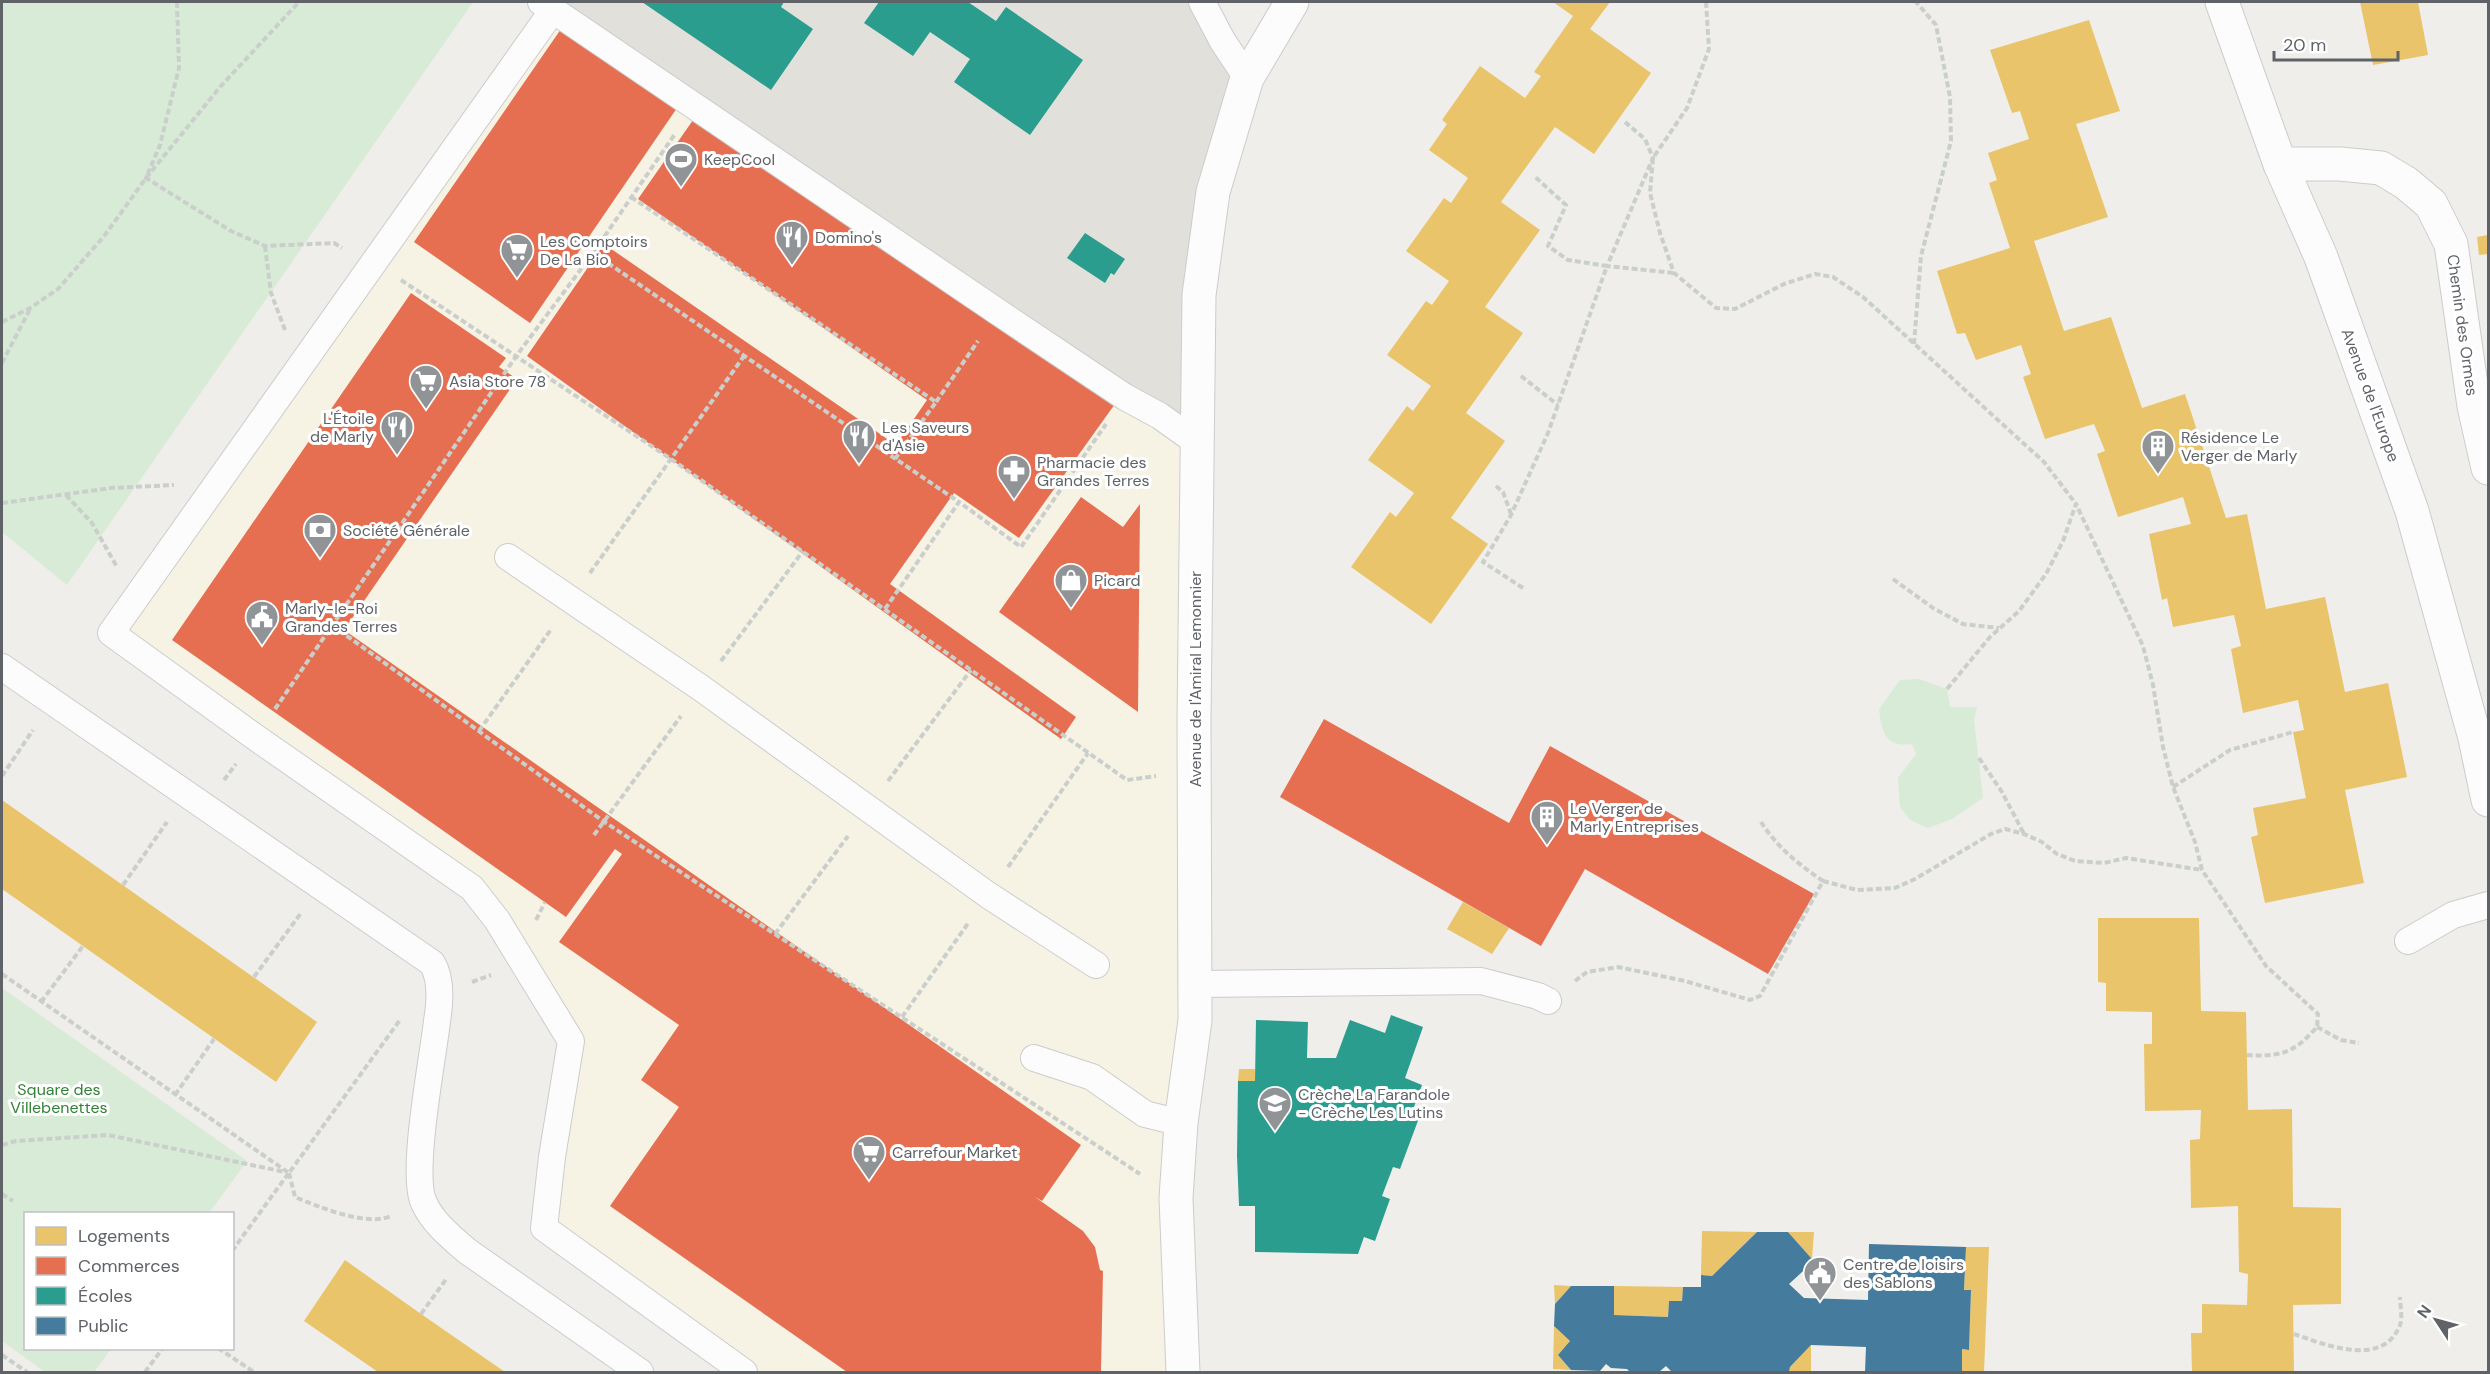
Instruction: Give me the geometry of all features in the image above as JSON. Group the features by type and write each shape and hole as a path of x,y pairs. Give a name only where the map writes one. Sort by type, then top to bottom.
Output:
{"street":[{"name":"Avenue de l'Amiral Lemonnier","path":"1183,1372 1176,1198 1181,1123 1195,1020 1195,441 1199,295 1213,192 1247,78 1292,2"},
{"name":"Avenue de l'Europe","path":"2222,2 2280,164 2321,257 2412,511 2475,738 2488,800"},
{"name":"Chemin des Ormes","path":"2280,164 2340,164 2381,168 2406,183 2431,204 2451,244 2474,406 2488,468"}],"lane":[{"path":"1202,2 1222,40 1247,78"},
{"path":"744,1372 544,1228 552,1156 571,1041 497,920 472,888 255,737 111,633 316,344 547,6 998,312 1195,441"},
{"path":"508,557 701,688 988,895 1096,964"},
{"path":"2,668 428,959 437,970 438,1015 419,1162 423,1201 445,1232 467,1251 640,1372"},
{"path":"2408,941 2453,915 2488,904"},
{"path":"1195,984 1481,981 1538,996 1548,1001"},
{"path":"1034,1058 1092,1077 1145,1114 1181,1123"}],"path":[{"path":"146,178 160,145 179,68 177,2"},
{"path":"2,322 30,308 58,289 99,242 146,178 220,87 299,2"},
{"path":"1523,588 1483,562 1511,515 1558,405 1607,266 1653,158 1687,108 1709,49 1706,2"},
{"path":"1914,344 1921,256 1951,141 1950,97 1936,25 1916,2"},
{"path":"123,885 195,801 255,737 517,355 593,252 694,106"},
{"path":"1625,122 1645,139 1653,158 1650,193 1660,233 1674,273 1716,308 1735,309 1784,284 1815,274 1833,277 1863,297 2044,462 2076,504 2143,646 2173,787 2195,842 2202,870 2266,966 2318,1014 2317,1027 2294,1050 2274,1056 2247,1055"},
{"path":"1534,176 1566,205 1548,246 1568,260 1674,273"},
{"path":"146,178 231,231 265,246 334,243 373,261 671,459 1127,780 1196,771"},
{"path":"631,197 936,402"},
{"path":"265,246 271,293 284,329 316,344"},
{"path":"593,252 959,502 1021,547 1125,397"},
{"path":"2,363 30,308"},
{"path":"895,459 998,312"},
{"path":"671,459 744,356"},
{"path":"1521,376 1558,405"},
{"path":"2,503 111,488 182,485 211,492"},
{"path":"1496,486 1503,492 1511,515"},
{"path":"66,495 92,523 119,569 139,594"},
{"path":"885,609 959,502"},
{"path":"1947,689 2000,628 2019,611 2046,574 2063,542 2076,504"},
{"path":"1893,579 1933,608 1963,624 2000,628"},
{"path":"332,625 603,820 1176,1198"},
{"path":"2,776 52,702"},
{"path":"2173,787 2230,750 2293,732"},
{"path":"1979,758 2002,792 2024,834"},
{"path":"594,835 603,820"},
{"path":"1761,822 1795,862 1823,881 1857,890 1895,888 1915,879 1991,834 2005,829 2042,842 2057,854 2075,861 2104,863 2126,858 2202,870"},
{"path":"1548,1001 1587,972 1618,967 1685,981 1750,1000 1760,996 1823,881"},
{"path":"254,977 321,886"},
{"path":"41,1002 83,946"},
{"path":"2,974 289,1173 295,1197 329,1211 382,1220 423,1201"},
{"path":"234,1248 402,1019"},
{"path":"2317,1027 2341,1040 2359,1043"},
{"path":"175,1095 214,1039"},
{"path":"2,1145 27,1140 108,1135 289,1173"},
{"path":"2,1194 13,1201"},
{"path":"421,1314 467,1251"},
{"path":"2294,1334 2333,1348 2369,1350 2388,1342 2401,1325 2400,1297"},
{"path":"145,1372 162,1350"},
{"path":"221,1350 254,1372"},
{"path":"2,1355 27,1372"}],"shaded area":[{"path":"541,2 1202,2 1247,78 1213,192 1195,441"},
{"path":"553,10 1195,441 1183,1372 744,1372 544,1228 571,1041 497,920 111,633"}],"green space":[{"path":"2,2 473,2 67,585 2,532"},
{"path":"1919,679 1947,689 1950,707 1977,707 1974,720 1983,798 1952,819 1928,828 1910,820 1900,807 1898,778 1916,754 1912,744 1903,745 1890,741 1886,737 1879,709 1900,680"},
{"name":"Square des Villebenettes","path":"2,988 247,1161 210,1212 24,1212 24,1350 110,1350 94,1372 45,1372 2,1341"}],"building: Logements":[{"path":"1553,2 1610,2 1590,29 1651,73 1594,154 1555,127 1501,202 1540,230 1485,307 1523,333 1466,413 1505,441 1451,518 1488,544 1431,624 1351,567 1390,512 1396,517 1414,493 1368,460 1407,406 1413,411 1431,386 1387,355 1426,301 1432,305 1449,281 1406,251 1444,198 1451,203 1468,178 1429,150 1447,124 1442,120 1480,66 1525,98 1541,76 1534,72 1573,16"},
{"path":"2360,2 2418,2 2428,55 2373,65"},
{"name":"Résidence Le Verger de Marly","path":"2089,20 2120,111 2076,124 2108,217 2034,241 2064,331 2111,317 2142,408 2185,394 2226,518 2247,514 2266,609 2325,597 2345,692 2388,683 2407,777 2345,790 2364,883 2265,903 2251,837 2258,835 2253,808 2306,798 2293,732 2304,730 2298,700 2243,713 2231,649 2241,646 2234,615 2173,627 2167,598 2162,600 2149,534 2191,524 2183,497 2118,517 2097,454 2105,451 2094,424 2045,439 2023,377 2031,374 2021,345 1976,360 1965,333 1957,334 1937,271 2010,248 1989,183 1997,180 1988,153 2029,139 2020,111 2012,113 1990,50"},
{"path":"2488,235 2488,254 2479,255 2477,237"},
{"path":"2,800 317,1022 276,1082 2,889"},
{"path":"1463,902 1509,928 1492,954 1447,929"},
{"path":"2098,918 2199,918 2201,1011 2246,1012 2248,1110 2292,1109 2293,1207 2341,1208 2341,1304 2293,1305 2294,1372 2192,1372 2191,1333 2202,1333 2202,1304 2247,1305 2248,1274 2239,1272 2238,1206 2191,1208 2190,1140 2200,1139 2201,1110 2145,1111 2144,1044 2152,1044 2152,1012 2106,1011 2106,983 2098,982"},
{"path":"1239,1069 1255,1069 1255,1081 1238,1081"},
{"path":"1702,1231 1757,1232 1712,1276 1701,1275"},
{"path":"1788,1232 1814,1232 1812,1259 1797,1242"},
{"path":"1966,1247 1989,1247 1984,1372 1962,1372 1962,1349 1969,1350 1971,1290 1964,1290"},
{"path":"345,1260 505,1372 378,1372 304,1321"},
{"path":"1554,1285 1571,1286 1555,1304"},
{"path":"1614,1286 1683,1287 1682,1301 1669,1301 1668,1317 1614,1315"},
{"path":"1554,1326 1570,1341 1558,1355 1571,1370 1553,1369"},
{"path":"1811,1345 1811,1372 1789,1372 1790,1367"}],"building: Commerces":[{"path":"561,29 677,108 530,323 414,242"},
{"path":"700,110 1115,404 1019,538 954,493 890,584 1076,717 1061,739 527,356 604,244 896,445 927,400 638,199"},
{"path":"411,293 506,358 499,367 517,379 344,630 1081,1145 1042,1201 1035,1197 1083,1231 1095,1247 1100,1270 1103,1271 1101,1372 847,1372 610,1206 679,1107 641,1080 679,1025 559,942 622,854 615,849 566,917 172,640"},
{"path":"1081,497 1123,527 1140,504 1138,712 999,612"},
{"name":"Le Verger de Marly Entreprises","path":"1324,719 1509,823 1550,746 1814,894 1768,974 1585,869 1541,946 1280,797"}],"building: Écoles":[{"path":"642,2 784,2 781,7 813,29 771,90"},
{"path":"879,2 968,2 996,21 1006,7 1083,60 1030,135 954,82 970,59 930,32 913,56 864,23"},
{"path":"1085,233 1125,259 1105,283 1067,258"},
{"path":"1391,1015 1423,1027 1405,1078 1422,1085 1411,1115 1419,1118 1400,1169 1393,1167 1382,1196 1390,1199 1375,1241 1364,1237 1358,1254 1255,1252 1255,1206 1239,1206 1237,1156 1238,1081 1255,1081 1256,1020 1308,1022 1307,1058 1336,1058 1350,1020 1385,1033"}],"building: Public":[{"name":"Centre de loisirs des Sablons","path":"1757,1232 1788,1232 1812,1259 1813,1262 1789,1284 1804,1298 1868,1300 1869,1244 1966,1247 1964,1290 1971,1290 1969,1350 1962,1349 1962,1372 1865,1372 1866,1347 1811,1345 1790,1367 1789,1372 1672,1372 1666,1366 1659,1372 1629,1371 1611,1368 1606,1364 1600,1371 1571,1370 1558,1355 1570,1341 1554,1326 1555,1304 1571,1286 1614,1286 1614,1315 1668,1317 1669,1301 1682,1301 1683,1287 1701,1287 1701,1275 1712,1276"}],"place":[{"name":"KeepCool","path":"681,188"},
{"name":"Domino's","path":"792,266"},
{"name":"Les Comptoirs De La Bio","path":"517,279"},
{"name":"Asia Store 78","path":"426,410"},
{"name":"L'Étoile de Marly","path":"397,456"},
{"name":"Les Saveurs d'Asie","path":"859,465"},
{"name":"Résidence Le Verger de Marly","path":"2158,475"},
{"name":"Pharmacie des Grandes Terres","path":"1014,500"},
{"name":"Société Générale","path":"320,559"},
{"name":"Picard","path":"1071,609"},
{"name":"Marly-le-Roi Grandes Terres","path":"262,646"},
{"name":"Le Verger de Marly Entreprises","path":"1547,846"},
{"name":"Crèche La Farandole - Crèche Les Lutins","path":"1275,1132"},
{"name":"Carrefour Market","path":"869,1181"},
{"name":"Centre de loisirs des Sablons","path":"1820,1302"}]}
